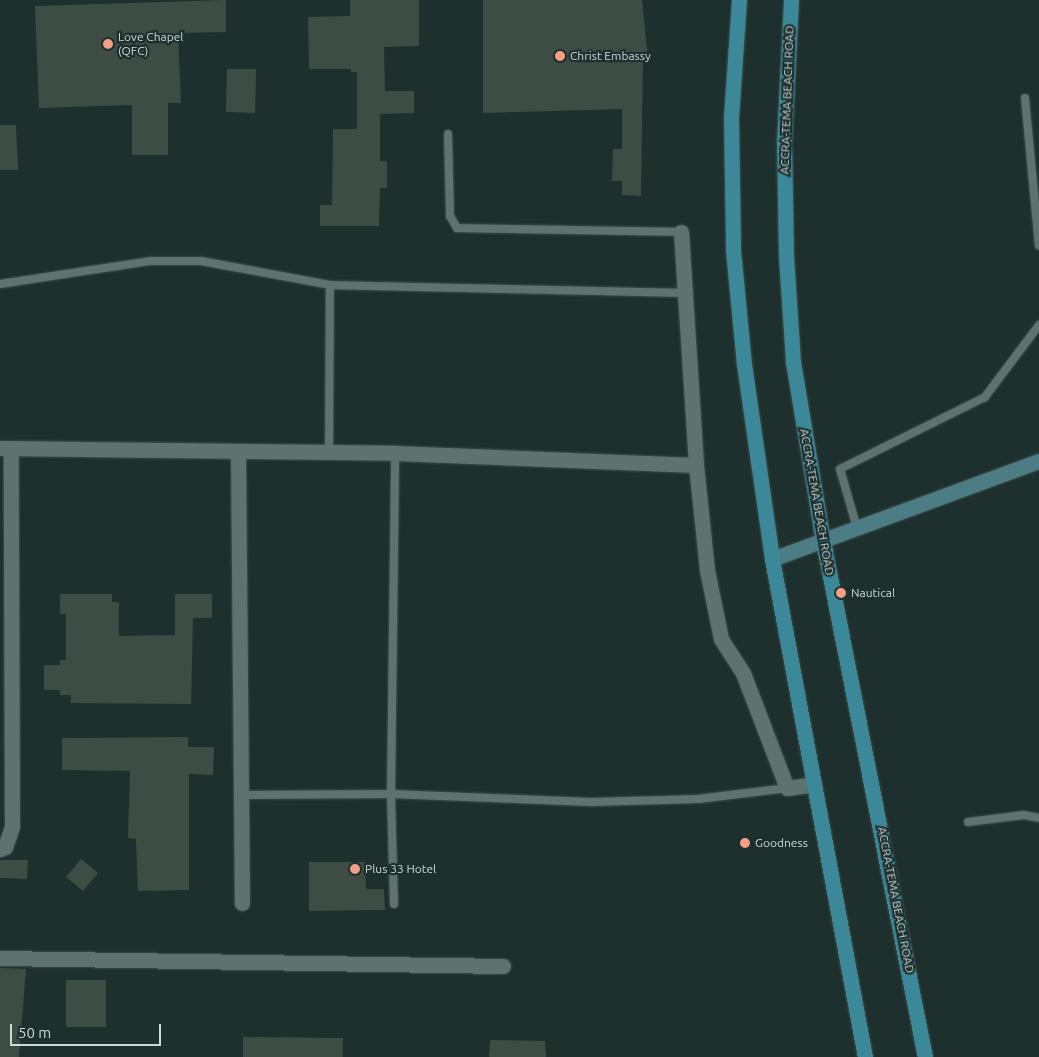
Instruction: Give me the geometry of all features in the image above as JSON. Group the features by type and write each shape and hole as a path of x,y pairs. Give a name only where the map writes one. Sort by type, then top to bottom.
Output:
{"main road":[{"path":"739,0 731,118 733,250 772,560 865,1057"},
{"name":"ACCRA-TEMA BEACH ROAD","path":"791,0 784,141 786,256 793,362 823,541 925,1057"}],"street":[{"path":"681,232 682,293 696,465 707,570 721,639 743,673 787,788 814,784"},
{"path":"0,848 5,847 12,827 5,448 395,453 696,465"},
{"path":"238,452 242,903"},
{"path":"772,560 1039,461"},
{"path":"0,958 503,966"}],"lane":[{"path":"1026,98 1035,154 1039,244"},
{"path":"448,134 450,216 457,228 681,232"},
{"path":"0,284 151,261 201,261 330,285 682,293"},
{"path":"329,452 330,285"},
{"path":"857,528 840,469 985,397 1039,325"},
{"path":"394,904 391,794 395,453"},
{"path":"241,795 391,794 591,802 698,799 787,788"},
{"path":"968,822 1024,815 1039,818"}],"building":[{"name":"Love Chapel (QFC)","path":"226,0 226,32 178,33 181,103 168,103 168,155 132,155 132,105 39,108 35,6"},
{"path":"350,0 419,0 419,46 384,47 385,91 414,91 414,113 380,114 380,161 387,161 387,188 380,188 379,226 320,226 320,205 332,205 333,129 357,129 357,72 351,72 351,69 309,69 308,17 350,16"},
{"path":"483,0 642,0 648,59 643,59 641,196 622,195 622,181 612,181 613,149 622,149 622,109 483,113"},
{"path":"227,69 256,69 255,113 226,112"},
{"path":"0,125 16,125 18,170 0,170"},
{"path":"60,594 112,594 112,602 119,602 119,636 175,635 175,594 212,594 212,618 193,618 191,704 71,703 71,695 60,695 60,690 44,690 44,665 60,665 60,660 66,660 66,614 60,614"},
{"path":"188,737 188,747 214,747 213,775 189,774 189,890 138,891 136,839 128,838 130,771 62,770 62,738"},
{"path":"81,859 98,873 83,891 66,877"},
{"path":"0,860 28,860 27,879 0,878"},
{"path":"309,862 365,862 366,889 384,889 385,910 309,911"},
{"path":"0,968 26,969 19,1057 0,1057"},
{"path":"66,980 106,980 106,1027 66,1027"},
{"path":"243,1037 343,1038 343,1057 243,1057"},
{"path":"490,1040 545,1041 546,1057 489,1057"}],"place":[{"name":"Love Chapel (QFC)","path":"108,44"},
{"name":"Christ Embassy","path":"560,56"},
{"name":"Nautical","path":"841,593"},
{"name":"Goodness","path":"745,843"},
{"name":"Plus 33 Hotel","path":"355,869"}]}
